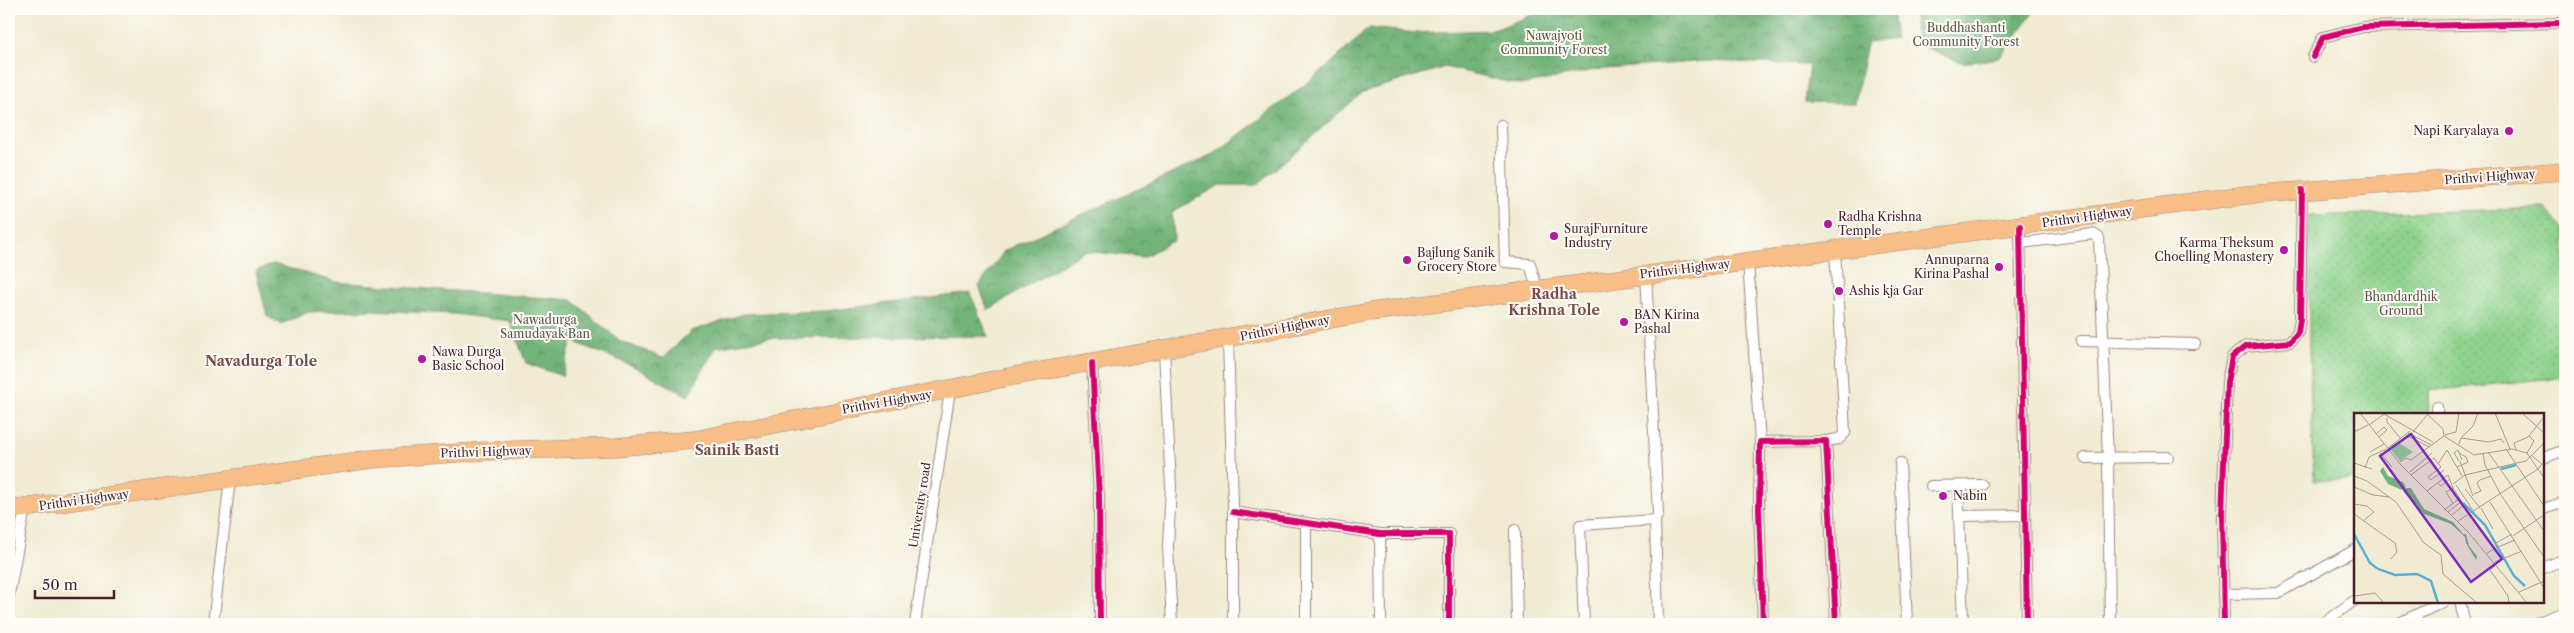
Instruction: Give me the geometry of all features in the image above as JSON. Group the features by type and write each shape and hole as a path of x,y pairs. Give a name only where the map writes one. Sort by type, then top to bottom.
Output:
{"highway":[{"name":"Prithvi Highway","path":"17,509 372,459 487,450 616,447 695,440 1014,376 1370,312 1646,273 1835,249 2020,234 2246,194 2565,171"}],"street":[{"path":"2312,58 2323,37 2363,27 2565,23"},
{"path":"1501,125 1504,262 1530,264 1537,288"},
{"path":"2224,624 2222,515 2227,382 2232,357 2246,346 2290,342 2298,332 2300,319 2302,190"},
{"path":"2026,624 2026,515 2020,234 2093,234 2099,238 2108,458 2110,624"},
{"path":"1760,442 1826,441 1839,439 1845,433 1835,249"},
{"path":"1748,261 1760,442 1759,509 1762,624"},
{"path":"1646,273 1658,514 1655,520 1658,624"},
{"path":"1228,339 1233,512 1233,624"},
{"path":"2081,340 2195,344"},
{"path":"1164,350 1171,487 1168,546 1172,624"},
{"path":"1092,363 1099,496 1100,624"},
{"name":"University road","path":"915,624 950,390"},
{"path":"1826,441 1836,624"},
{"path":"2544,458 2565,450"},
{"path":"2085,458 2168,457"},
{"path":"1900,463 1907,624"},
{"path":"213,624 230,479"},
{"path":"1931,486 1983,485"},
{"path":"1958,486 1963,624"},
{"path":"2544,509 2565,502"},
{"path":"9,595 17,509"},
{"path":"1233,512 1380,534 1449,534 1449,624"},
{"path":"1960,516 2026,515"},
{"path":"1584,624 1580,525 1655,520"},
{"path":"1306,523 1306,624"},
{"path":"1515,530 1517,624"},
{"path":"1380,534 1381,624"},
{"path":"2223,594 2278,593 2354,551"},
{"path":"2544,568 2565,559"},
{"path":"2322,624 2354,601"},
{"path":"2397,624 2441,603"},
{"path":"2460,603 2465,624"},
{"path":"2533,624 2565,612"}],"green space":[{"name":"Nawajyoti Community Forest","path":"1547,9 1892,9 1896,39 1867,43 1855,103 1804,102 1809,65 1705,61 1594,70 1521,85 1445,67 1363,92 1257,185 1220,185 1172,212 1174,240 1143,257 1084,251 988,310 979,286 1005,250 1213,155 1324,70 1369,28 1415,33 1494,30"},
{"name":"Buddhashanti Community Forest","path":"1913,9 2036,9 1999,58 1963,63 1917,44"},
{"name":"Bhandardhik Ground","path":"2546,208 2565,232 2565,377 2428,391 2429,413 2354,413 2354,479 2314,481 2309,348 2309,216"},
{"name":"Nawadurga Samudayak Ban","path":"274,264 336,282 572,300 620,341 663,358 691,331 744,314 826,311 970,293 988,336 769,338 716,347 688,396 633,366 572,341 562,376 526,363 510,321 454,314 371,310 309,312 281,324 267,316 256,271"}],"cycle path":[{"path":"2313,57 2323,37 2363,27 2565,23"},
{"path":"2224,624 2222,515 2227,382 2232,357 2246,346 2290,342 2298,332 2300,319 2302,190"},
{"path":"2020,226 2027,624"},
{"path":"1092,363 1099,496 1100,624"},
{"path":"1763,624 1759,509 1760,442 1826,441 1836,624"},
{"path":"1233,512 1380,534 1449,534 1449,624"}],"place":[{"name":"Napi Karyalaya","path":"2509,131"},
{"name":"Radha Krishna Temple","path":"1828,224"},
{"name":"SurajFurniture Industry","path":"1554,236"},
{"name":"Karma Theksum Choelling Monastery","path":"2284,250"},
{"name":"Bajlung Sanik Grocery Store","path":"1407,260"},
{"name":"Annuparna Kirina Pashal","path":"1999,267"},
{"name":"Ashis kja Gar","path":"1839,291"},
{"name":"BAN Kirina Pashal","path":"1624,322"},
{"name":"Nawa Durga Basic School","path":"422,359"},
{"name":"Nabin","path":"1943,496"}],"district":[{"name":"Radha Krishna Tole","path":"1554,302"},
{"name":"Navadurga Tole","path":"261,361"},
{"name":"Sainik Basti","path":"737,450"}]}
